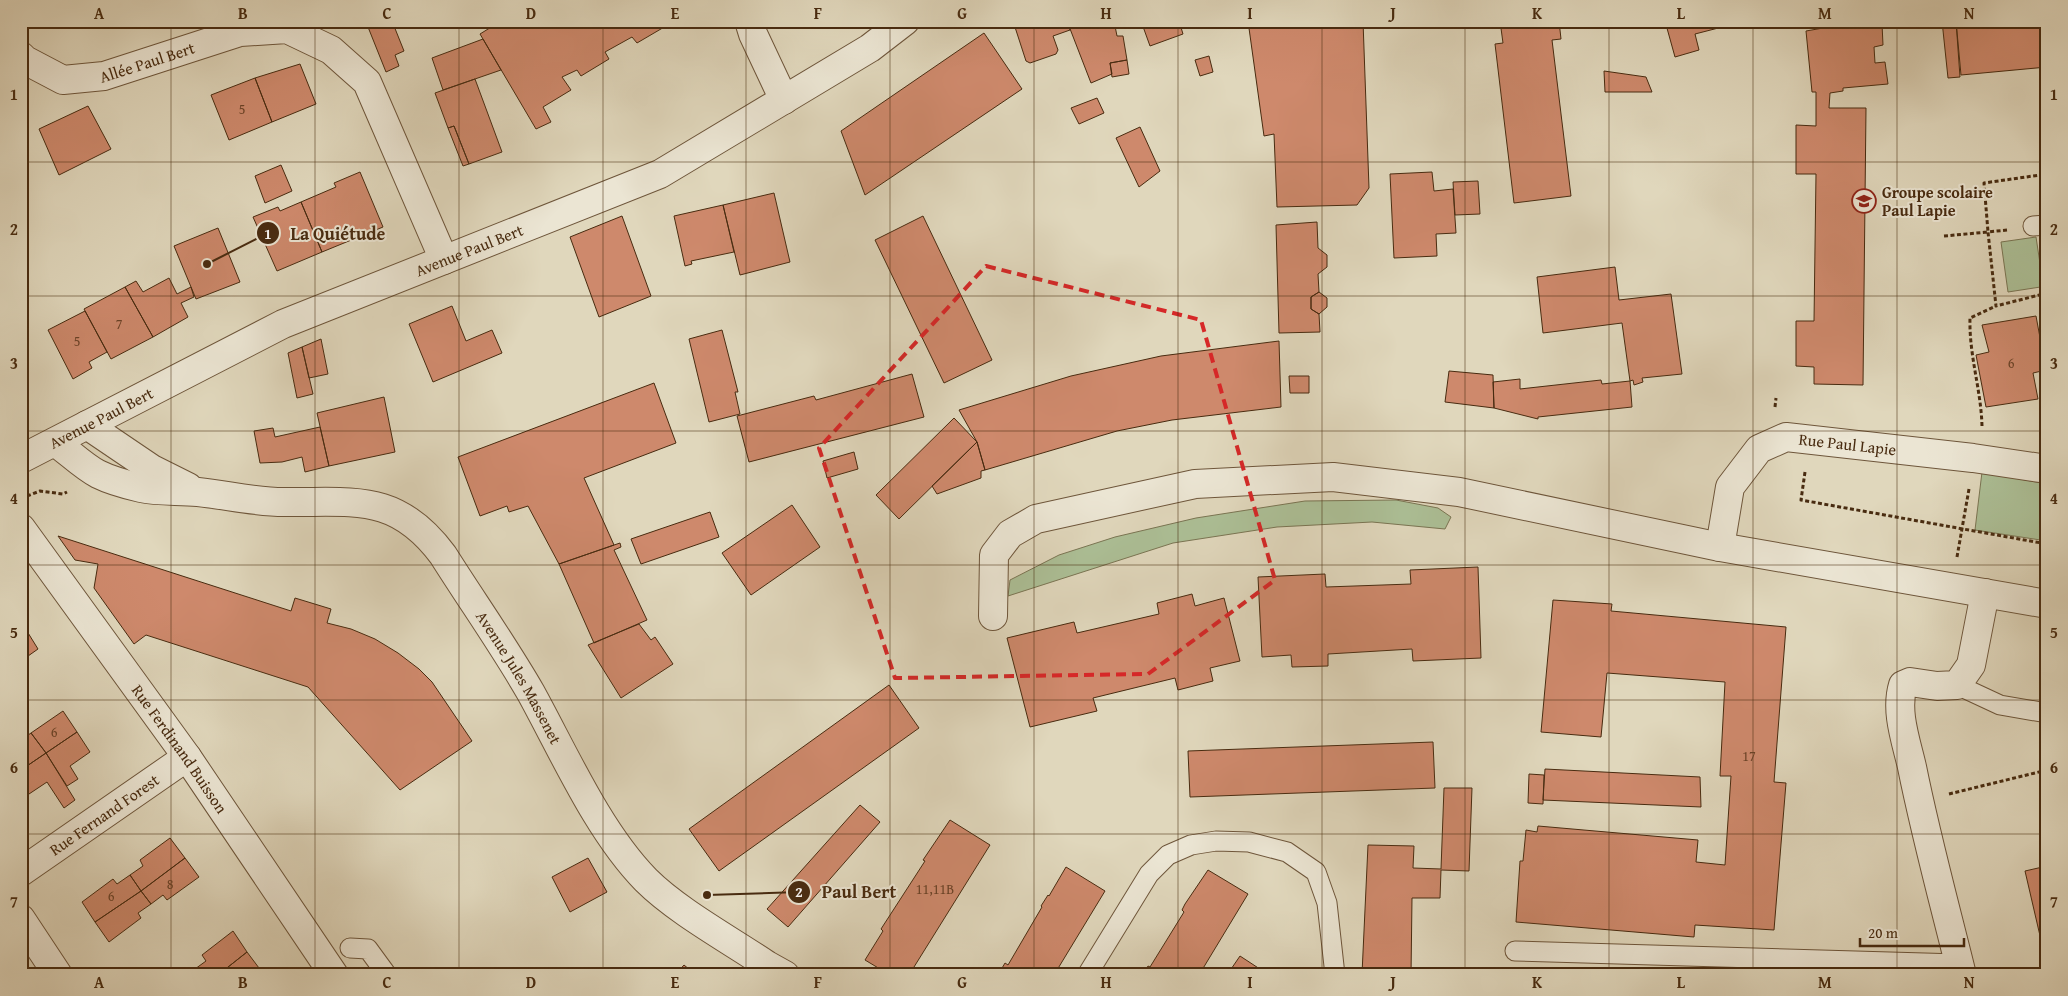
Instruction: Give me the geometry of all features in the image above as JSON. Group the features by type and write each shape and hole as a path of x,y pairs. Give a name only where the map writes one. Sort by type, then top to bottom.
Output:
{"street":[{"path":"749,21 752,34 784,100"},
{"name":"Avenue Paul Bert","path":"21,458 55,442 135,398 283,324 660,174 870,48 905,21"},
{"name":"Allée Paul Bert","path":"21,56 63,80 104,76 240,32 286,30 331,50 367,82 444,260"},
{"name":"Avenue Jules Massenet","path":"87,425 152,469 199,492"},
{"name":"Rue Paul Lapie","path":"1720,547 1730,487 1759,449 1786,437 1973,458 2047,469"},
{"name":"Avenue Jules Massenet","path":"55,442 98,474 142,488 199,492 232,498 283,502 350,501 371,504 411,521 428,535 530,691 596,811 626,856 646,880 666,898 772,972"},
{"path":"993,616 994,555 1010,534 1036,519 1195,484 1333,477 1460,492 1720,547 2047,604"},
{"name":"Rue Ferdinand Buisson","path":"21,528 187,757 334,975"},
{"path":"1960,969 1920,802 1902,718 1900,696 1903,685 1910,682 1937,686 1957,685 1971,666 1985,593"},
{"name":"Rue Fernand Forest","path":"21,872 187,757"},
{"path":"21,919 58,975"}],"lane":[{"path":"1957,685 2000,704 2047,713"},
{"path":"1087,975 1149,874 1168,855 1191,845 1216,841 1249,842 1287,852 1316,872 1327,903 1335,975"},
{"path":"350,948 368,949 387,975"},
{"path":"1515,952 1960,969"}],"path":[{"path":"1996,306 1984,183 2047,174"},
{"path":"1944,236 1988,232"},
{"path":"1983,433 1982,410 1969,344 1970,318 1996,306 2047,293"},
{"path":"1804,478 1801,500 2047,544"},
{"path":"1961,530 1970,484"},
{"path":"21,498 40,491 63,494"},
{"path":"1920,802 2047,770"}],"highlighted area":[{"path":"986,266 1201,320 1275,580 1148,674 895,678 819,448"}],"green space":[{"path":"2036,237 2041,270 2047,270 2047,286 2008,292 2001,242"},
{"path":"1982,472 2047,484 2047,541 1975,530"},
{"path":"1396,500 1438,508 1451,517 1445,529 1372,522 1277,527 1173,543 1008,596 1010,580 1059,555 1115,537 1196,518 1305,501"}],"building":[{"path":"360,21 392,21 404,51 395,55 399,66 386,72 368,27 363,28"},
{"path":"501,21 664,21 666,26 637,43 632,37 605,52 609,59 581,76 577,70 562,77 571,90 543,107 551,122 536,129 480,34"},
{"path":"1013,21 1067,21 1070,30 1053,36 1058,50 1056,54 1030,63 1026,61"},
{"path":"1067,21 1114,21 1117,36 1123,36 1127,60 1110,63 1112,74 1091,83"},
{"path":"1141,21 1179,21 1183,34 1150,46"},
{"path":"1248,21 1363,21 1369,188 1357,205 1277,207 1274,134 1264,136"},
{"path":"1500,21 1559,21 1561,39 1552,40 1571,196 1514,203 1495,44 1503,43"},
{"path":"1665,21 1729,21 1730,25 1695,34 1699,50 1675,57"},
{"path":"1822,21 1833,21 1834,27 1882,24 1883,45 1874,47 1875,63 1885,62 1888,84 1843,88 1843,91 1830,93 1829,108 1866,108 1863,385 1814,384 1814,367 1796,366 1796,321 1814,321 1816,174 1796,174 1796,125 1816,126 1816,92 1812,92 1806,31 1823,28"},
{"path":"1942,21 1956,21 1960,77 1948,78"},
{"path":"1956,21 2047,21 2047,67 1961,75"},
{"path":"984,33 1022,89 865,195 841,131"},
{"path":"483,39 501,70 443,90 432,58"},
{"path":"1209,56 1213,72 1200,76 1195,60"},
{"path":"1127,60 1129,74 1112,77 1110,63"},
{"path":"300,64 316,104 272,122 255,78"},
{"path":"1604,71 1646,77 1652,92 1605,92"},
{"path":"255,78 272,122 229,140 211,95"},
{"path":"475,79 502,152 469,164 454,126 448,128 435,93"},
{"path":"1097,98 1104,113 1079,124 1071,108"},
{"path":"2041,98 2047,98 2047,148"},
{"path":"88,106 111,149 59,175 39,129"},
{"path":"454,126 469,164 463,166 448,128"},
{"path":"1140,127 1160,171 1139,187 1116,138"},
{"path":"281,165 292,191 265,203 255,176"},
{"path":"360,172 383,227 322,252 301,202 336,187 334,183"},
{"path":"1432,172 1434,191 1453,189 1456,233 1436,234 1437,256 1394,258 1390,174"},
{"path":"1478,181 1480,214 1455,215 1453,182"},
{"path":"774,193 790,262 740,275 723,205"},
{"path":"301,202 322,252 277,271 253,217 278,207 280,211"},
{"path":"723,205 734,252 691,261 692,264 685,266 674,216"},
{"path":"622,216 651,296 599,317 570,237"},
{"path":"923,216 992,360 944,383 875,240"},
{"path":"1317,222 1318,248 1327,255 1327,267 1318,274 1319,292 1311,297 1311,309 1319,314 1320,332 1279,333 1276,225"},
{"path":"218,228 240,282 196,299 174,246"},
{"path":"1615,267 1619,300 1671,294 1682,374 1642,378 1643,382 1634,385 1633,380 1630,381 1622,323 1543,333 1537,277"},
{"path":"169,278 177,294 191,287 194,297 181,303 188,317 153,337 125,287 136,281 143,292"},
{"path":"125,287 153,337 111,359 84,309"},
{"path":"1319,292 1327,298 1327,307 1319,314 1311,309 1311,297"},
{"path":"452,306 466,341 492,330 502,353 433,382 409,324"},
{"path":"85,311 107,352 89,362 92,368 73,379 48,330"},
{"path":"2036,316 2046,370 2033,373 2038,399 1986,407 1976,355 1989,352 1982,325"},
{"path":"722,330 738,392 735,392 740,414 709,422 689,339"},
{"path":"321,339 328,374 309,378 302,347"},
{"path":"1279,341 1281,407 1172,420 1117,431 985,470 977,442 959,410 1071,376 1161,356"},
{"path":"302,347 313,394 297,398 288,353"},
{"path":"1449,371 1493,375 1494,408 1445,402"},
{"path":"912,374 924,417 749,462 737,416 814,396 816,400"},
{"path":"1289,376 1309,376 1309,393 1290,393"},
{"path":"1520,379 1520,389 1601,380 1602,384 1630,381 1632,407 1538,417 1538,419 1494,408 1493,382"},
{"path":"654,383 676,443 584,478 614,545 559,564 528,506 509,512 507,506 480,516 458,457"},
{"path":"384,397 395,452 329,466 317,413"},
{"path":"954,418 977,442 899,519 876,495"},
{"path":"320,427 329,466 305,472 302,457 282,462 260,463 254,431 273,428 275,437"},
{"path":"977,442 985,470 981,471 981,478 937,494 932,486"},
{"path":"854,452 858,469 827,478 823,461"},
{"path":"792,505 820,547 751,595 722,553"},
{"path":"710,512 719,537 641,564 631,539"},
{"path":"58,536 291,611 295,598 331,609 327,623 351,629 375,639 419,669 432,682 472,741 400,790 308,687 146,635 134,644 94,588 98,564 75,560"},
{"path":"620,543 621,547 614,550 647,620 594,643 559,564"},
{"path":"1478,567 1481,658 1413,661 1412,649 1328,654 1328,666 1292,667 1291,655 1262,657 1258,577 1325,574 1326,587 1411,584 1410,570"},
{"path":"1192,594 1195,606 1224,598 1240,661 1210,668 1213,681 1178,690 1175,678 1093,698 1097,711 1030,727 1007,638 1074,622 1077,633 1159,614 1157,603"},
{"path":"1553,600 1612,604 1611,611 1786,627 1774,782 1786,783 1774,930 1695,925 1694,937 1516,922 1520,861 1523,861 1526,830 1537,832 1538,826 1698,840 1696,862 1725,865 1731,776 1720,776 1725,682 1607,673 1601,737 1541,732"},
{"path":"639,624 651,640 655,637 673,664 621,698 588,645"},
{"path":"25,628 38,649 21,661 21,631"},
{"path":"889,685 919,728 719,871 689,829"},
{"path":"63,711 77,732 46,753 31,733"},
{"path":"77,732 90,752 70,766 78,779 67,786 46,753"},
{"path":"31,733 46,753 21,770 21,740"},
{"path":"1433,742 1435,788 1190,797 1188,751"},
{"path":"46,753 75,800 64,808 47,782 26,796 21,789 21,770"},
{"path":"1545,769 1700,777 1701,807 1543,800"},
{"path":"1529,774 1544,775 1543,804 1528,803"},
{"path":"1444,788 1472,788 1469,871 1441,870 1440,898 1412,898 1411,975 1362,974 1368,845 1414,846 1413,868 1441,869"},
{"path":"860,805 880,822 788,927 767,909"},
{"path":"950,820 990,845 909,975 890,975 865,960 883,931 881,929"},
{"path":"170,838 185,858 141,891 130,875 143,866 140,860"},
{"path":"185,858 199,877 167,900 163,895 151,904 141,891"},
{"path":"588,858 607,892 570,912 552,877"},
{"path":"2047,866 2047,966 2025,871"},
{"path":"1066,867 1105,891 1054,975 998,975 1005,963 1008,965 1041,906"},
{"path":"1208,870 1248,894 1199,975 1143,975 1148,966 1150,967 1184,912 1182,910 1185,904"},
{"path":"130,875 141,891 95,922 82,902 113,879 117,884"},
{"path":"141,891 151,904 138,913 141,918 109,942 95,922"},
{"path":"233,931 247,952 218,975 200,975 195,969 206,961 202,955"},
{"path":"247,952 262,972 259,975 218,975"},
{"path":"1240,956 1269,975 1227,975"},
{"path":"684,965 696,975 675,975"}],"place":[{"name":"Groupe scolaire Paul Lapie","path":"1864,201"},
{"name":"La Quiétude","path":"207,264"},
{"name":"Paul Bert","path":"707,895"}]}
